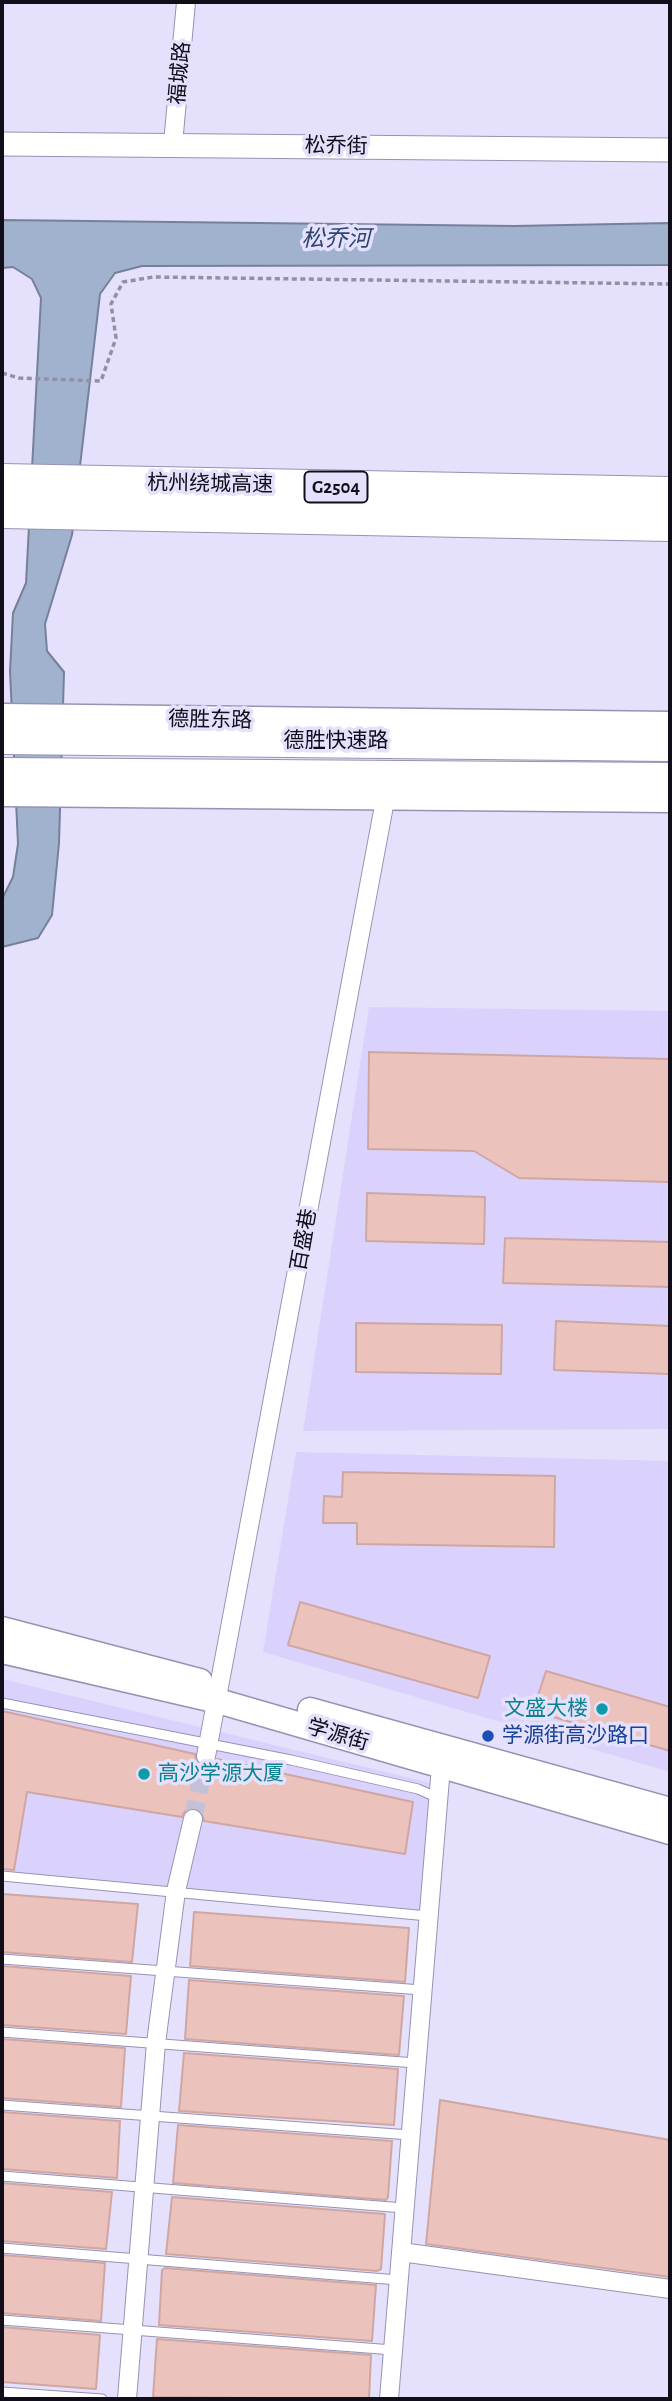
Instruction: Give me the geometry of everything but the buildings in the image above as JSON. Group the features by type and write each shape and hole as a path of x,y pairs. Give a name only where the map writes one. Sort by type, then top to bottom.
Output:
{"highway":[{"name":"杭州绕城高速","path":"2,480 670,493"},
{"name":"杭州绕城高速","path":"2,512 670,525"},
{"name":"德胜快速路","path":"2,739 670,746"},
{"name":"德胜快速路","path":"2,773 670,778"}],"main road":[{"name":"德胜东路","path":"2,718 670,726"},
{"path":"2,792 670,798"},
{"name":"学源街","path":"2,1629 442,1755 670,1810"},
{"name":"学源街","path":"2,1651 220,1693"},
{"name":"学源街","path":"442,1755 670,1832"}],"street":[{"name":"福城路","path":"173,144 186,2"},
{"name":"松乔街","path":"2,144 670,150"},
{"name":"百盛巷","path":"208,1750 386,795"},
{"path":"389,2399 442,1755"},
{"path":"127,2399 164,1972 176,1891 193,1819"},
{"path":"401,2252 670,2289"}],"lane":[{"path":"2,1703 208,1750 418,1789 438,1798"},
{"path":"2,1876 428,1916"},
{"path":"2,1959 422,1990"},
{"path":"2,2032 416,2063"},
{"path":"2,2105 410,2135"},
{"path":"2,2176 404,2208"},
{"path":"2,2248 398,2280"},
{"path":"2,2320 393,2350"},
{"path":"2,2392 102,2399"}],"path":[{"path":"2,373 19,378 101,381 116,338 111,304 123,282 153,277 670,284"}],"shaded area":[{"path":"369,1007 670,1011 670,1429 303,1431"},
{"path":"296,1452 670,1461 670,1772 263,1652"},
{"name":"高沙学源大厦","path":"2,1679 439,1785 428,1916 2,1876"}],"water":[{"name":"松乔河","path":"2,220 514,226 670,223 670,265 142,266 115,273 100,294 72,535 45,624 47,651 64,672 59,843 52,915 38,938 2,947 2,899 13,877 18,844 10,671 13,613 26,583 41,298 32,279 13,267 2,268"}],"tunnel":[{"path":"193,1819 206,1756"}],"place":[{"name":"文盛大楼","path":"602,1709"},
{"name":"学源街高沙路口","path":"488,1736"},
{"name":"高沙学源大厦","path":"144,1774"}]}
